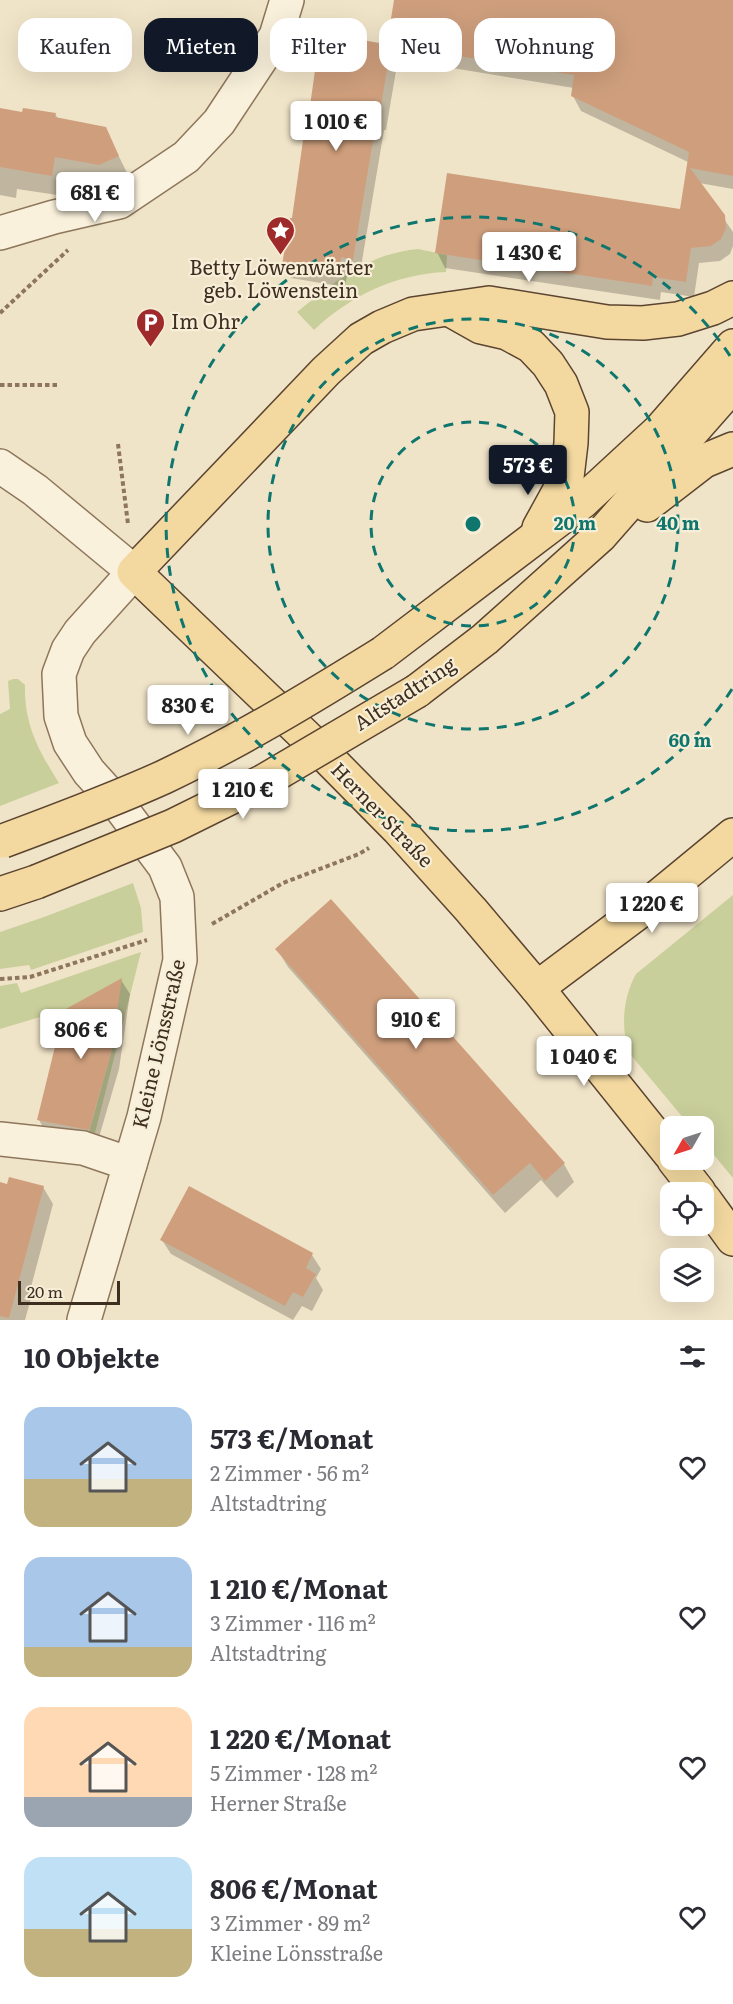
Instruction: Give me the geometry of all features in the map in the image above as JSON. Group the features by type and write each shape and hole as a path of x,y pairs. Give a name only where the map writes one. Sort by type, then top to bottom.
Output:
{"main road":[{"path":"134,572 318,379 361,339 382,327 413,314 489,303 607,322 643,324 678,320 713,308 733,298"},
{"path":"449,309 482,327 507,333 531,346 548,364 561,384 572,412 572,443 567,477 533,539"},
{"path":"1,841 85,811 165,776 249,734 383,653 582,502 659,431 733,346"},
{"name":"Altstadtring","path":"0,894 36,882 173,826 264,781 417,691 485,639 600,536 733,384"},
{"path":"600,536 648,504 704,461 733,449"},
{"name":"Herner Straße","path":"134,572 323,753 398,829 537,988 660,1142"},
{"path":"537,988 648,905 733,835"},
{"path":"682,1170 691,1182"},
{"path":"714,1213 733,1239"}],"street":[{"path":"54,217 170,150 214,103 262,28 272,0"},
{"path":"0,233 54,217 119,202 186,156 219,122 276,36 288,0"},
{"path":"0,208 32,208 111,184 151,180"},
{"path":"0,448 35,490"},
{"name":"Herner Straße","path":"0,466 35,490 134,572"},
{"name":"Kleine Lönsstraße","path":"84,1320 144,1117 180,960 177,897 165,867 118,804 89,771 70,742 61,716 59,674 68,650 80,632 134,572"},
{"path":"0,1139 83,1148 130,1164"}],"path":[{"path":"0,313 68,249"},
{"path":"0,385 57,384"},
{"path":"118,444 134,572"},
{"path":"207,926 283,883 359,854"},
{"path":"0,979 30,977 131,945"}],"green space":[{"path":"418,249 447,255 446,272 409,277 374,289 343,307 314,330 297,312 338,280 367,263 399,252"},
{"path":"18,679 25,685 27,713 34,737 59,783 0,806 0,714 10,709 8,681"},
{"path":"133,883 141,908 143,932 31,970 29,965 0,969 0,932"},
{"path":"733,895 733,1178 714,1155 714,1116 682,1116 630,1054 625,1034 624,1013 628,993 636,974"},
{"path":"141,952 95,1133 89,1132 111,1053 121,979 70,1008 0,1029 0,986 17,983 21,993"}],"building":[{"path":"394,0 733,0 733,176 690,168 725,215 726,228 721,239 711,246 691,248 686,282 653,277 652,286 435,253 447,173 680,209 689,152 571,96 574,75 556,72 615,72 615,18 474,18 474,58 462,56 462,18 391,18"},
{"path":"367,41 379,43 379,72 387,72 379,118 377,117 353,260 341,257 338,274 282,265 290,218 292,218 308,105 310,106 315,72 367,72"},
{"path":"0,108 22,112 23,108 56,113 55,117 106,127 119,156 99,165 55,157 52,176 0,167"},
{"path":"331,899 565,1163 545,1181 530,1163 493,1195 275,949"},
{"path":"122,978 111,1053 89,1130 37,1120 64,1010"},
{"path":"9,1177 44,1186 9,1318 0,1316 0,1182 7,1184"},
{"path":"189,1186 313,1253 306,1268 316,1274 303,1297 293,1292 285,1306 160,1240"}],"place":[{"name":"Betty Löwenwärter geb. Löwenstein","path":"281,256"},
{"name":"Im Ohr","path":"150,348"}]}
